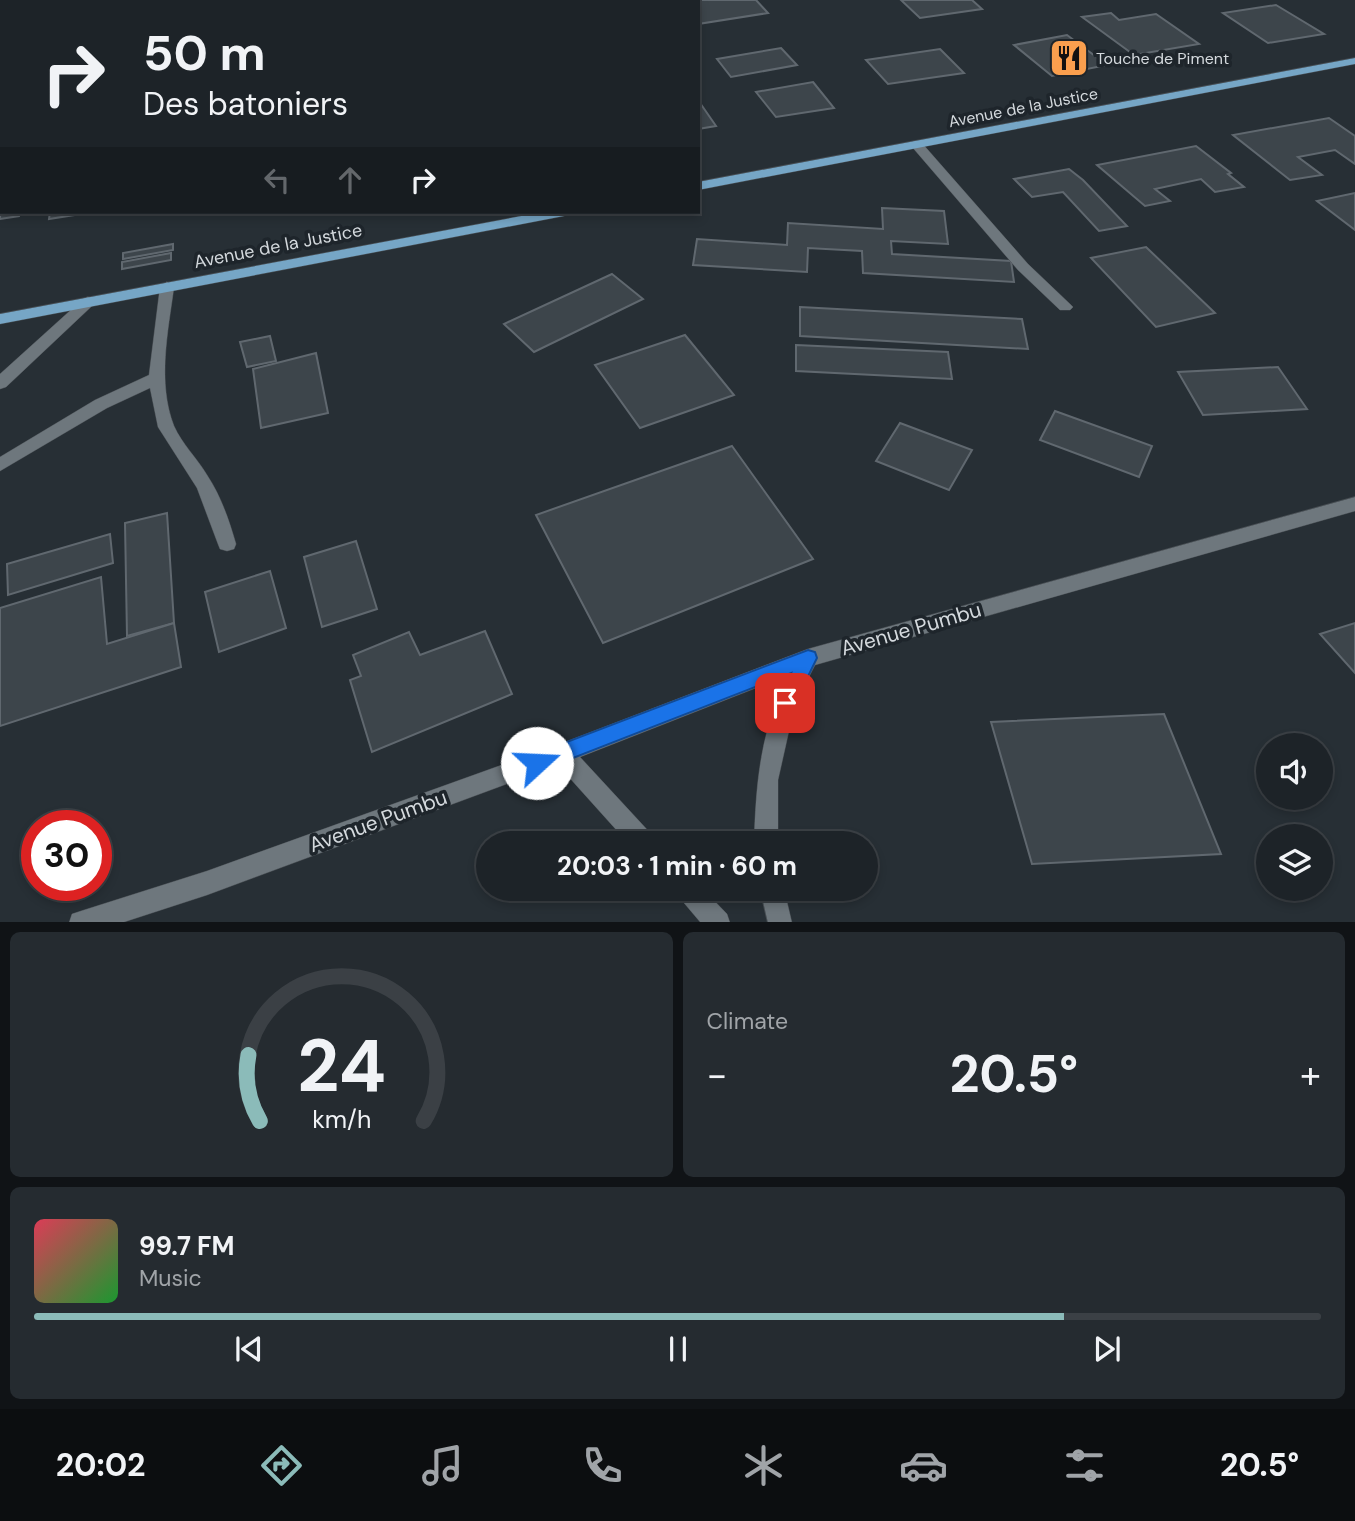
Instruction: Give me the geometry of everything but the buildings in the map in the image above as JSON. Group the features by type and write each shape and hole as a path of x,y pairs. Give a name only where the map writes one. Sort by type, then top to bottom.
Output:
{"main road":[{"name":"Avenue de la Justice","path":"700,186 1355,61"},
{"name":"Avenue de la Justice","path":"0,319 553,214"}],"street":[{"path":"917,145 1023,267 1065,307"},
{"path":"167,287 155,379 164,420 174,444 196,471 213,500 227,544"},
{"path":"0,383 89,302"},
{"path":"0,465 100,404 155,379"},
{"name":"Avenue Pumbu","path":"81,922 207,883 562,754 808,658 1355,503"},
{"path":"766,831 767,780 785,703 808,658"},
{"path":"562,754 633,831"},
{"path":"698,901 718,922"},
{"path":"775,901 780,922"}],"place":[{"name":"Touche de Piment","path":"1069,58"}],"route":[{"path":"537,763 808,658 785,703"}]}
